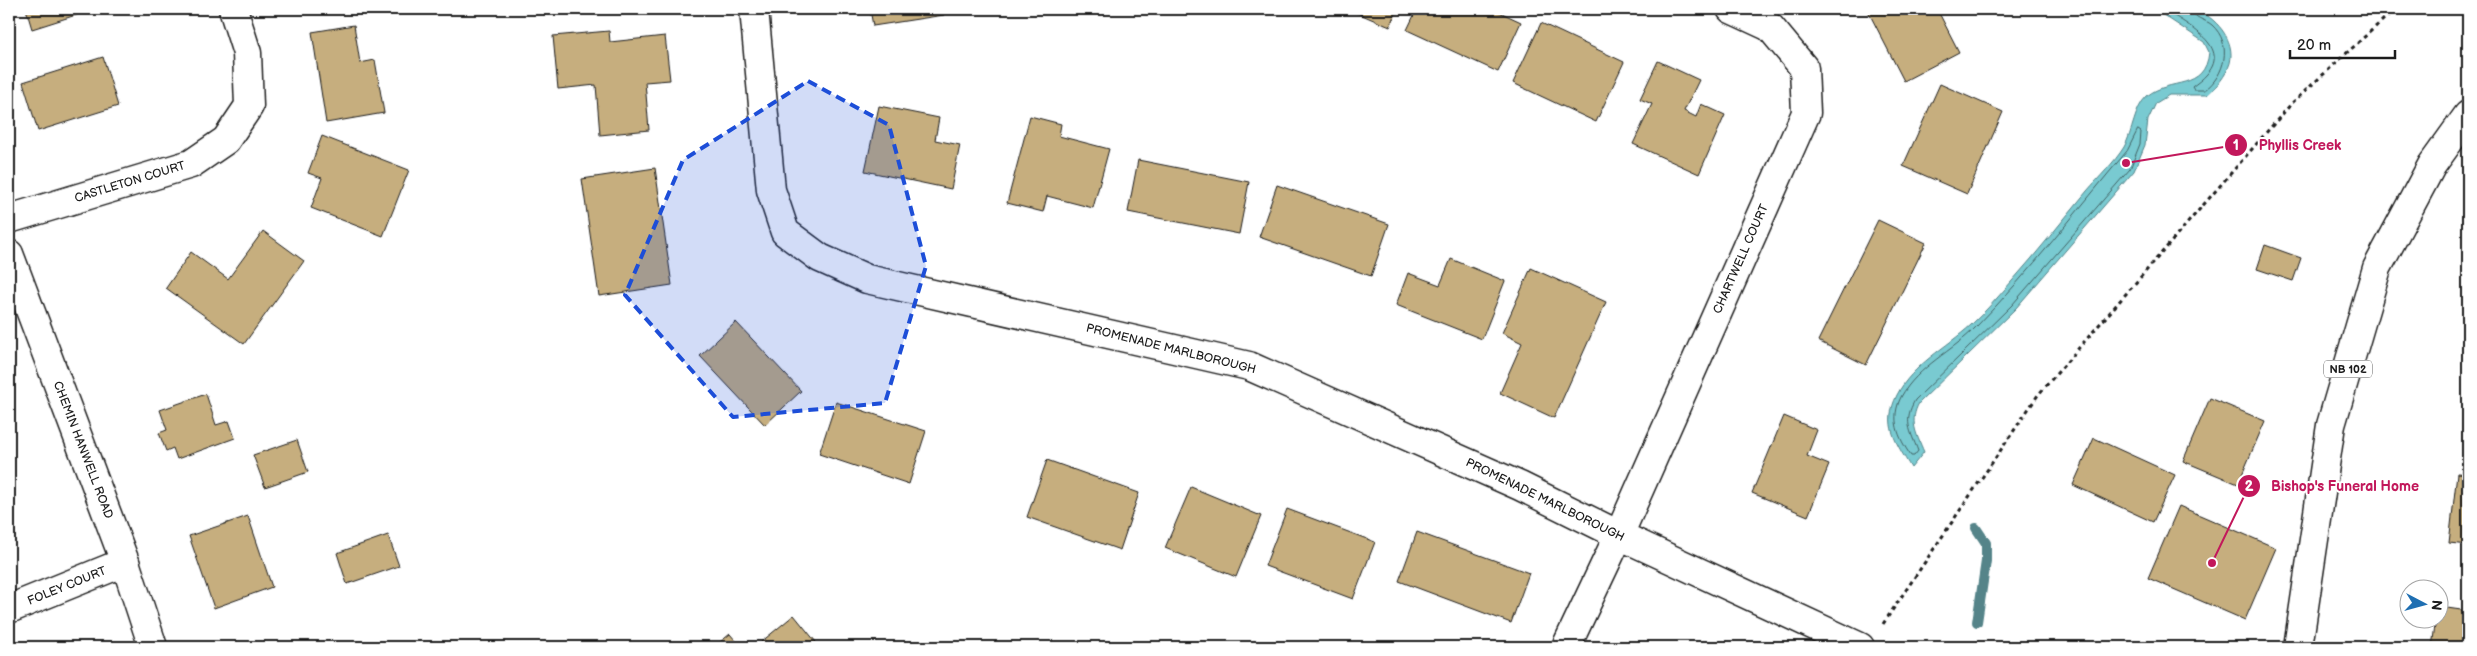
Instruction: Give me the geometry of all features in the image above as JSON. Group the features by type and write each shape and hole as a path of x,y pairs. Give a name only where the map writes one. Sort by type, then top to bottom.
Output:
{"street":[{"name":"CASTLETON COURT","path":"9,218 191,164 226,140 249,106 247,53 234,9"},
{"name":"PROMENADE MARLBOROUGH","path":"754,9 771,190 785,232 820,258 867,279 1249,366 1520,486 1618,535 1860,647"},
{"name":"CHARTWELL COURT","path":"1566,647 1618,535 1806,113 1804,68 1770,27 1730,9"},
{"name":"NB 102","path":"2298,647 2332,425 2377,268 2432,165 2468,115"},
{"name":"CHEMIN HANWELL ROAD","path":"9,254 125,562 154,647"},
{"name":"FOLEY COURT","path":"9,609 125,562"}],"path":[{"path":"1881,626 2038,396 2292,103 2395,9"}],"highlighted area":[{"path":"808,81 889,125 926,266 885,403 733,417 625,295 683,160"}],"water":[{"path":"2190,8 2202,12 2216,23 2227,38 2230,46 2230,63 2226,72 2207,95 2169,95 2156,103 2148,120 2145,145 2134,171 2016,308 1919,403 1914,421 1916,433 1924,452 1911,468 1896,441 1891,424 1893,406 1904,384 1921,365 1976,320 2031,259 2120,153 2127,141 2136,113 2147,96 2156,90 2194,78 2201,73 2206,65 2209,52 2204,42 2154,9"}],"building":[{"path":"26,9 95,9 32,29"},
{"path":"870,9 943,9 944,15 873,26"},
{"path":"1348,9 1398,9 1390,27"},
{"path":"1417,9 1493,9 1521,22 1498,72 1407,30"},
{"path":"1867,9 1937,9 1959,52 1904,81"},
{"path":"1541,23 1624,62 1596,122 1513,83"},
{"path":"354,25 360,63 375,60 384,113 326,123 312,32"},
{"path":"609,31 610,42 665,36 670,80 645,82 649,130 600,135 596,85 558,89 553,36"},
{"path":"103,57 118,106 38,131 23,82"},
{"path":"1658,61 1699,80 1684,111 1696,117 1701,104 1725,115 1699,174 1633,144 1652,104 1640,99"},
{"path":"1940,84 2003,112 1967,194 1903,166"},
{"path":"879,106 939,118 935,140 960,145 951,189 865,171"},
{"path":"1030,116 1061,124 1059,136 1109,149 1093,208 1047,196 1043,212 1007,203"},
{"path":"322,136 409,170 383,236 311,208 322,178 308,173"},
{"path":"1138,160 1249,182 1239,234 1128,212"},
{"path":"655,168 672,285 599,296 582,179"},
{"path":"1277,185 1389,224 1371,276 1259,237"},
{"path":"1878,220 1926,243 1866,365 1818,341"},
{"path":"263,231 304,261 244,344 166,288 191,252 228,279"},
{"path":"2265,245 2301,258 2293,281 2257,269"},
{"path":"1451,259 1505,281 1482,339 1396,305 1408,273 1440,285"},
{"path":"1531,268 1606,302 1554,418 1500,393 1522,343 1502,333"},
{"path":"736,322 801,391 765,425 700,356"},
{"path":"206,394 216,425 229,421 235,438 177,459 173,448 166,451 159,433 167,430 160,410"},
{"path":"2210,398 2265,421 2238,484 2183,461"},
{"path":"836,402 926,431 909,484 819,454"},
{"path":"1784,416 1817,430 1807,456 1829,465 1808,516 1752,493"},
{"path":"2094,438 2175,475 2153,522 2073,485"},
{"path":"297,440 308,472 265,487 253,455"},
{"path":"1047,460 1139,493 1120,550 1027,517"},
{"path":"2457,473 2468,474 2468,545 2449,543"},
{"path":"1191,487 1261,516 1236,577 1165,548"},
{"path":"2179,506 2276,548 2245,620 2148,578"},
{"path":"1287,509 1375,542 1353,599 1265,566"},
{"path":"248,516 272,587 214,608 189,536"},
{"path":"1417,532 1529,573 1511,623 1399,581"},
{"path":"388,535 399,566 347,584 337,553"},
{"path":"2450,608 2468,611 2468,647 2432,647 2435,628 2450,628"},
{"path":"794,615 820,647 755,647"},
{"path":"730,634 741,647 714,647"}],"waterway":[{"path":"1976,528 1986,543 1986,561 1977,622"}],"place":[{"name":"Phyllis Creek","path":"2126,163"},
{"name":"Bishop's Funeral Home","path":"2212,563"}]}
